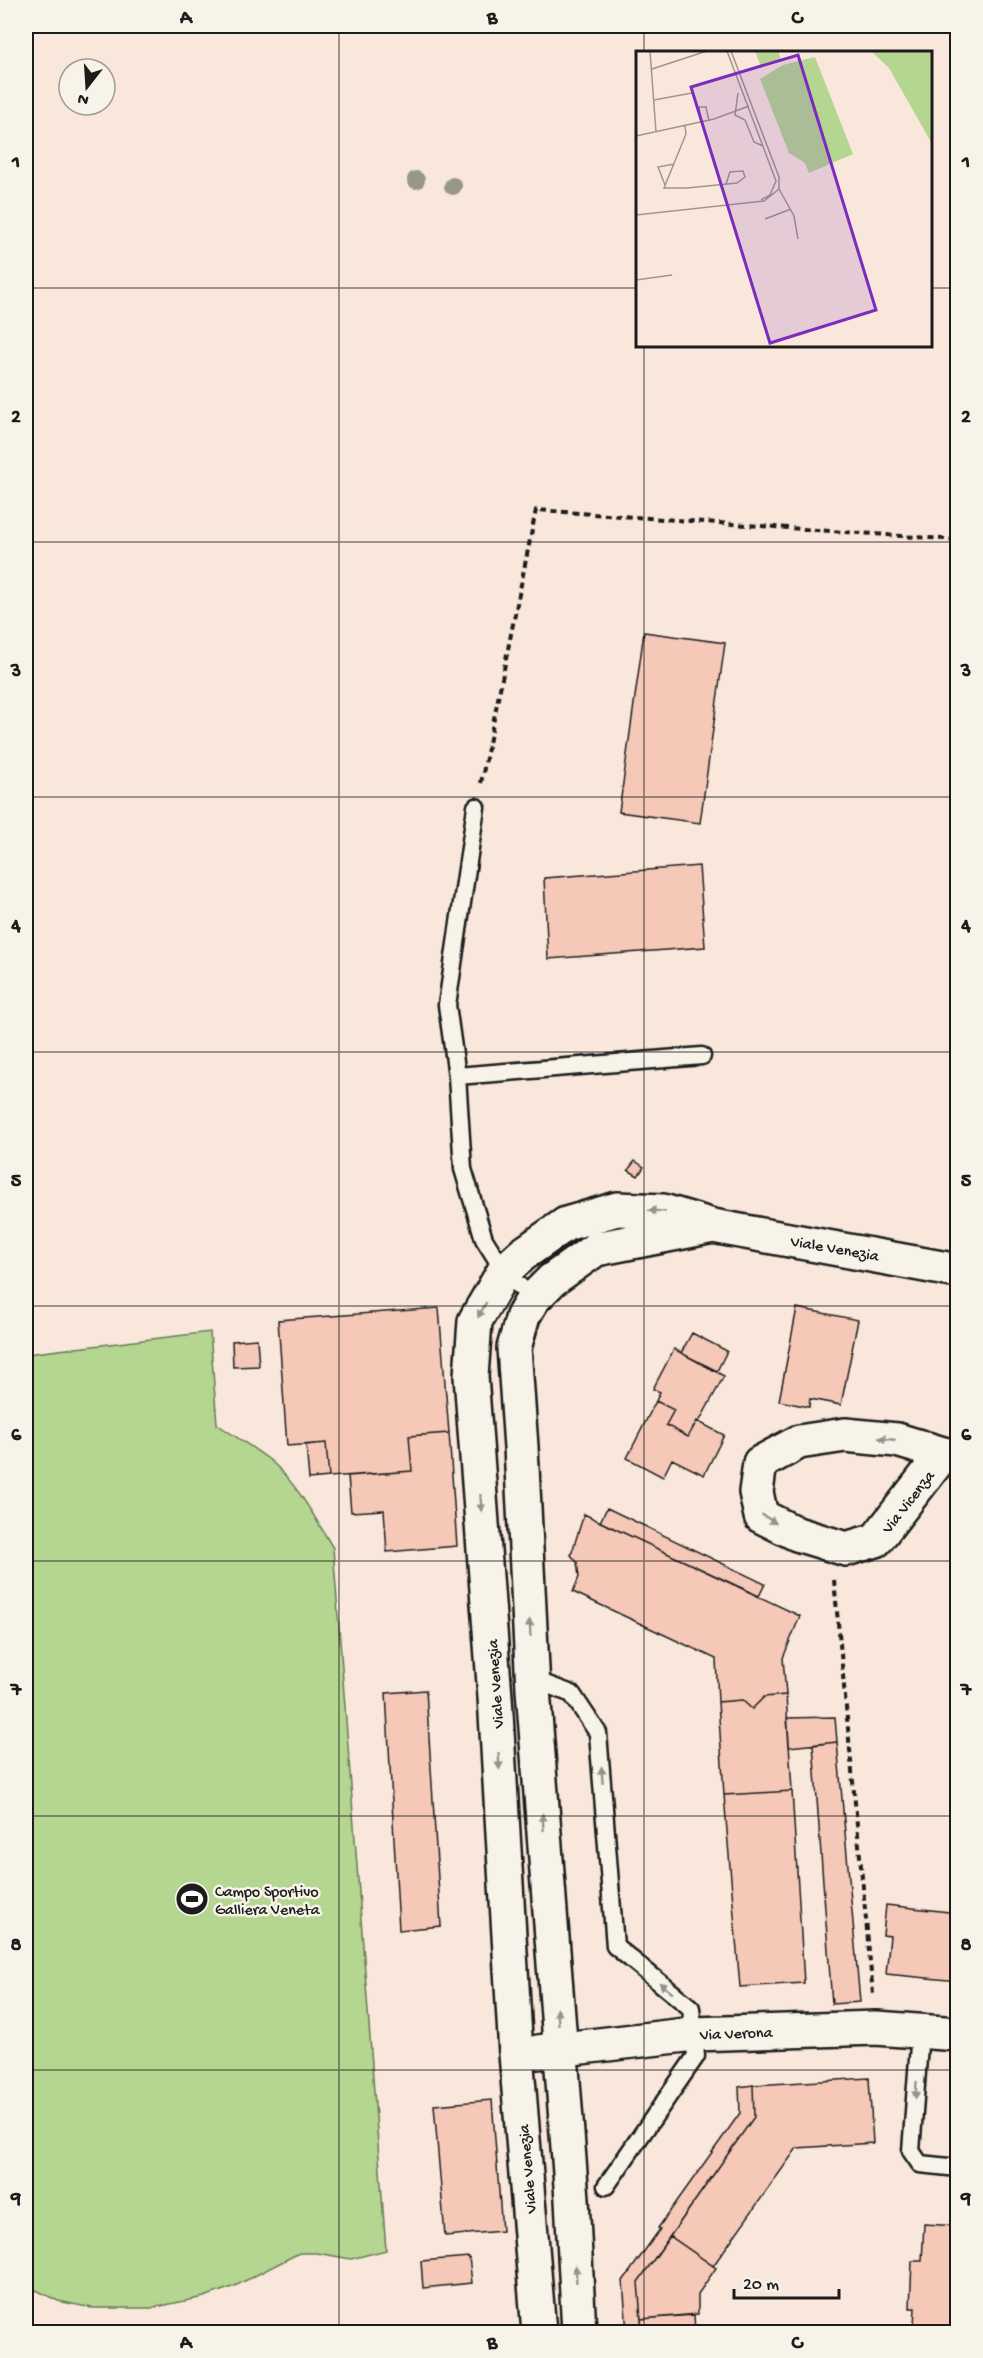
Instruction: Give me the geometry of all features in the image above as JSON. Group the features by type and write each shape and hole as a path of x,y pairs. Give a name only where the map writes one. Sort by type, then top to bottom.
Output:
{"street":[{"name":"Viale Venezia","path":"539,2332 516,2054 495,1687 471,1376 476,1321 504,1271 523,1254 566,1224 617,1209 663,1211 713,1226 957,1271"},
{"name":"Viale Venezia","path":"579,2332 532,1679 514,1348 523,1316 533,1299 552,1280 596,1249 713,1226"},
{"name":"Via Vicenza","path":"845,1435 897,1440 950,1455 876,1540 846,1549 797,1534 761,1516 756,1492 760,1463 799,1442 845,1435"},
{"name":"Via Verona","path":"516,2054 694,2034 876,2028 957,2034"}],"lane":[{"path":"476,807 447,1005 457,1076 463,1169 484,1239 504,1271 533,1299"},
{"path":"457,1076 702,1056"},
{"path":"532,1679 572,1694 598,1733 615,1946 691,2008 696,2056 606,2186"},
{"path":"920,2032 911,2151 920,2164 957,2168"}],"path":[{"path":"476,807 536,510 957,540"},
{"path":"831,1544 876,2028"}],"green space":[{"name":"Campo Sportivo Galliera Veneta","path":"210,1332 217,1424 281,1470 305,1502 333,1548 386,2250 351,2259 317,2253 299,2253 235,2286 204,2297 151,2308 92,2308 58,2301 26,2285 26,1354"}],"building":[{"path":"644,632 725,643 700,823 619,812"},
{"path":"699,866 705,947 548,959 544,878"},
{"path":"635,1161 644,1167 638,1176 628,1170"},
{"path":"439,1308 449,1433 409,1436 412,1471 329,1477 326,1443 287,1446 278,1320"},
{"path":"797,1308 858,1320 841,1405 810,1399 809,1407 779,1401"},
{"path":"692,1333 727,1351 717,1371 681,1353"},
{"path":"257,1339 259,1366 233,1367 232,1341"},
{"path":"674,1349 724,1376 699,1422 697,1421 688,1437 666,1425 674,1410 656,1401 660,1392 653,1389"},
{"path":"656,1401 674,1410 666,1425 688,1437 697,1421 724,1435 704,1475 672,1459 663,1477 627,1458"},
{"path":"449,1433 457,1546 387,1552 384,1510 351,1512 348,1476 412,1471 409,1436"},
{"path":"326,1443 329,1477 309,1479 306,1445"},
{"path":"607,1508 765,1584 759,1596 600,1522"},
{"path":"584,1514 800,1616 783,1658 786,1695 764,1697 752,1709 742,1700 718,1702 716,1659 573,1592 579,1577 577,1562 571,1555"},
{"path":"426,1690 441,1926 399,1930 386,1693"},
{"path":"786,1695 792,1791 724,1795 718,1702 742,1700 752,1709 764,1697"},
{"path":"835,1717 837,1742 789,1747 787,1718"},
{"path":"837,1742 860,2002 832,2004 813,1745"},
{"path":"792,1791 804,1983 740,1987 724,1795"},
{"path":"886,1905 958,1913 958,1981 886,1974 890,1936 883,1935"},
{"path":"869,2078 873,2143 797,2148 713,2266 670,2236 754,2117 753,2085"},
{"path":"753,2085 754,2117 638,2282 642,2332 627,2332 623,2281 740,2113 739,2087"},
{"path":"492,2100 502,2231 445,2236 434,2105"},
{"path":"924,2224 958,2226 957,2327 914,2325 915,2308 910,2308 912,2261 922,2261"},
{"path":"670,2236 716,2268 698,2294 698,2314 641,2319 638,2282"},
{"path":"469,2257 472,2283 423,2288 421,2261"},
{"path":"694,2315 695,2332 642,2332 641,2319"}],"place":[{"name":"Campo Sportivo Galliera Veneta","path":"192,1899"}]}
